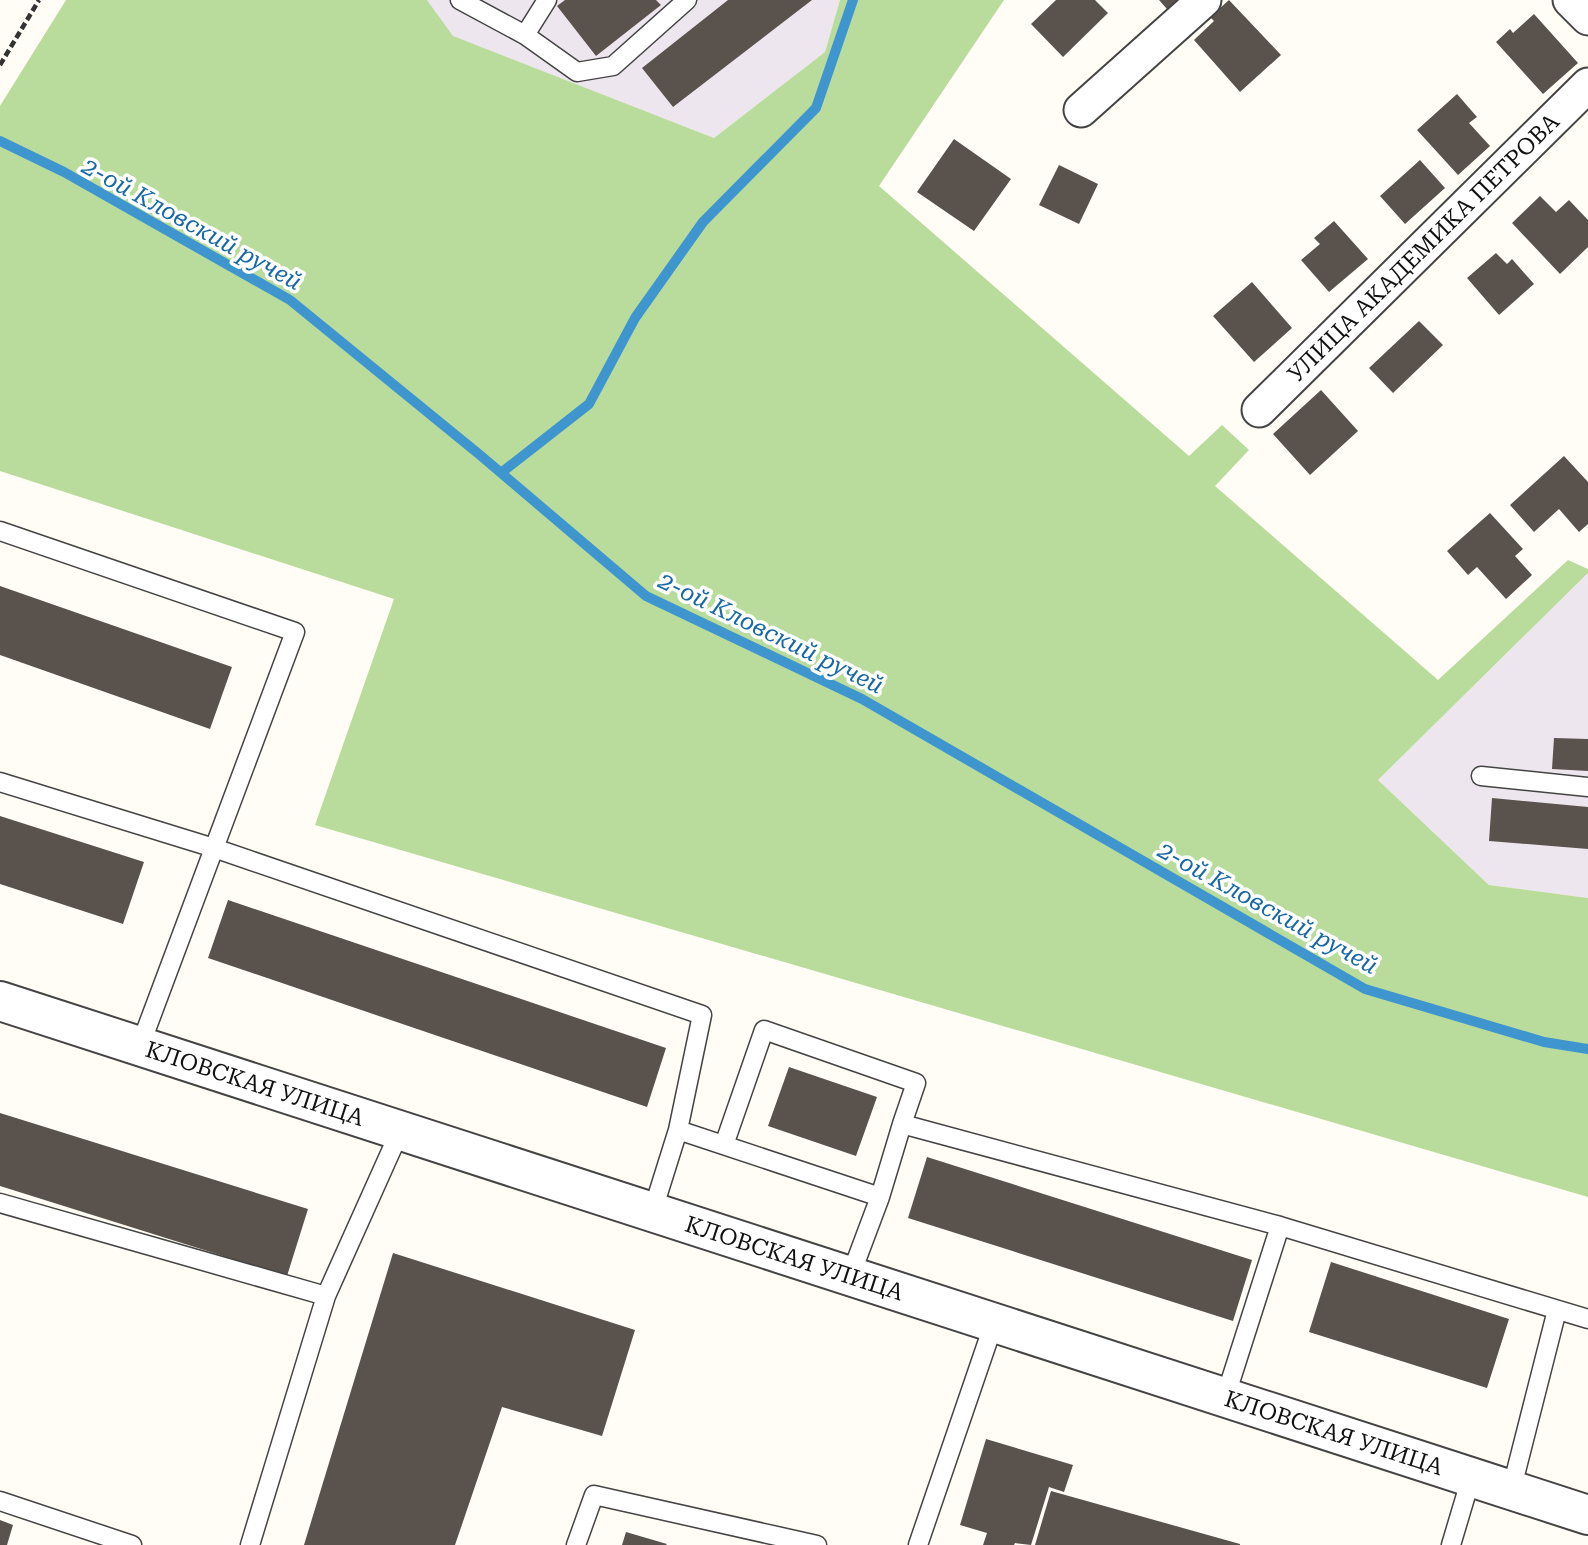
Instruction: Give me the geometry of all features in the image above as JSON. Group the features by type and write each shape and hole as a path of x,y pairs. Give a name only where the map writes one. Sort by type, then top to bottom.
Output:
{"street":[{"path":"1081,110 1204,0"},
{"path":"1570,0 1588,18"},
{"name":"УЛИЦА АКАДЕМИКА ПЕТРОВА","path":"1259,410 1588,85"},
{"name":"КЛОВСКАЯ УЛИЦА","path":"0,1001 1588,1515"}],"lane":[{"path":"460,0 526,35 577,72 613,66 687,0"},
{"path":"526,35 547,0"},
{"path":"0,531 295,632 140,1046"},
{"path":"1481,775 1588,787"},
{"path":"0,782 214,848 702,1015 678,1130 652,1213"},
{"path":"724,1145 764,1030 916,1083 880,1197 850,1277"},
{"path":"902,1124 1280,1226 1588,1319"},
{"path":"678,1130 880,1197"},
{"path":"250,1545 326,1296 400,1131"},
{"path":"0,1203 326,1296"},
{"path":"1224,1398 1280,1226"},
{"path":"1511,1491 1558,1310"},
{"path":"918,1545 994,1323"},
{"path":"1451,1545 1471,1478"},
{"path":"576,1545 594,1495 817,1545"},
{"path":"0,1501 132,1545"}],"path":[{"path":"0,65 39,0"}],"shaded area":[{"path":"427,0 840,0 825,52 714,138 452,36"},
{"path":"1588,573 1588,898 1489,885 1378,780"}],"green space":[{"path":"66,0 427,0 453,36 714,138 825,52 840,0 1004,0 879,186 1189,456 1222,425 1249,450 1215,486 1438,680 1568,560 1588,569 1588,573 1378,780 1489,885 1588,898 1588,1197 315,825 394,599 0,471 0,106"}],"building":[{"path":"565,0 656,0 661,5 596,56 557,6"},
{"path":"728,0 812,0 673,107 642,68"},
{"path":"1056,0 1095,0 1108,13 1063,57 1031,24"},
{"path":"1159,0 1193,0 1174,17"},
{"path":"1229,0 1281,55 1240,92 1194,40 1214,21 1210,17"},
{"path":"1534,14 1578,63 1543,94 1496,42 1510,29 1513,33"},
{"path":"1457,94 1477,117 1469,123 1490,146 1458,175 1417,130"},
{"path":"954,139 1011,179 974,231 917,192"},
{"path":"1420,160 1445,188 1405,224 1380,196"},
{"path":"1059,165 1098,184 1079,224 1039,205"},
{"path":"1540,196 1556,212 1569,200 1588,220 1588,247 1560,274 1512,223"},
{"path":"1334,221 1368,259 1329,292 1301,260 1320,244 1314,238"},
{"path":"1496,253 1507,264 1512,259 1534,284 1499,315 1467,278"},
{"path":"1252,282 1292,328 1254,362 1213,316"},
{"path":"1419,321 1443,345 1393,393 1369,368"},
{"path":"1321,390 1358,431 1310,475 1273,434"},
{"path":"1564,456 1588,482 1588,524 1579,532 1559,509 1534,532 1510,505"},
{"path":"1490,513 1523,549 1515,556 1532,575 1506,599 1477,567 1468,575 1447,551"},
{"path":"0,586 232,667 210,729 0,655"},
{"path":"1554,738 1588,739 1588,771 1552,769"},
{"path":"1492,798 1588,807 1588,849 1489,841"},
{"path":"0,816 144,862 123,924 0,884"},
{"path":"228,900 666,1048 647,1107 208,958"},
{"path":"789,1067 877,1097 856,1156 768,1126"},
{"path":"0,1113 308,1209 287,1276 0,1186"},
{"path":"927,1157 1252,1260 1233,1321 908,1218"},
{"path":"393,1253 635,1330 602,1436 502,1407 455,1545 304,1545"},
{"path":"1331,1262 1509,1319 1487,1388 1309,1332"},
{"path":"986,1439 1073,1465 1064,1492 1049,1487 1031,1545 983,1545 987,1533 960,1525"},
{"path":"1051,1491 1240,1544 1240,1545 1035,1545"},
{"path":"0,1520 13,1525 7,1545 0,1545"},
{"path":"626,1532 667,1544 622,1545"}],"waterway":[{"path":"501,473 589,404 635,318 703,222 816,108 853,0"},
{"name":"2-ой Кловский ручей","path":"0,141 64,172 290,300 480,455 646,596 862,699 1365,989 1544,1042 1588,1049"}]}
